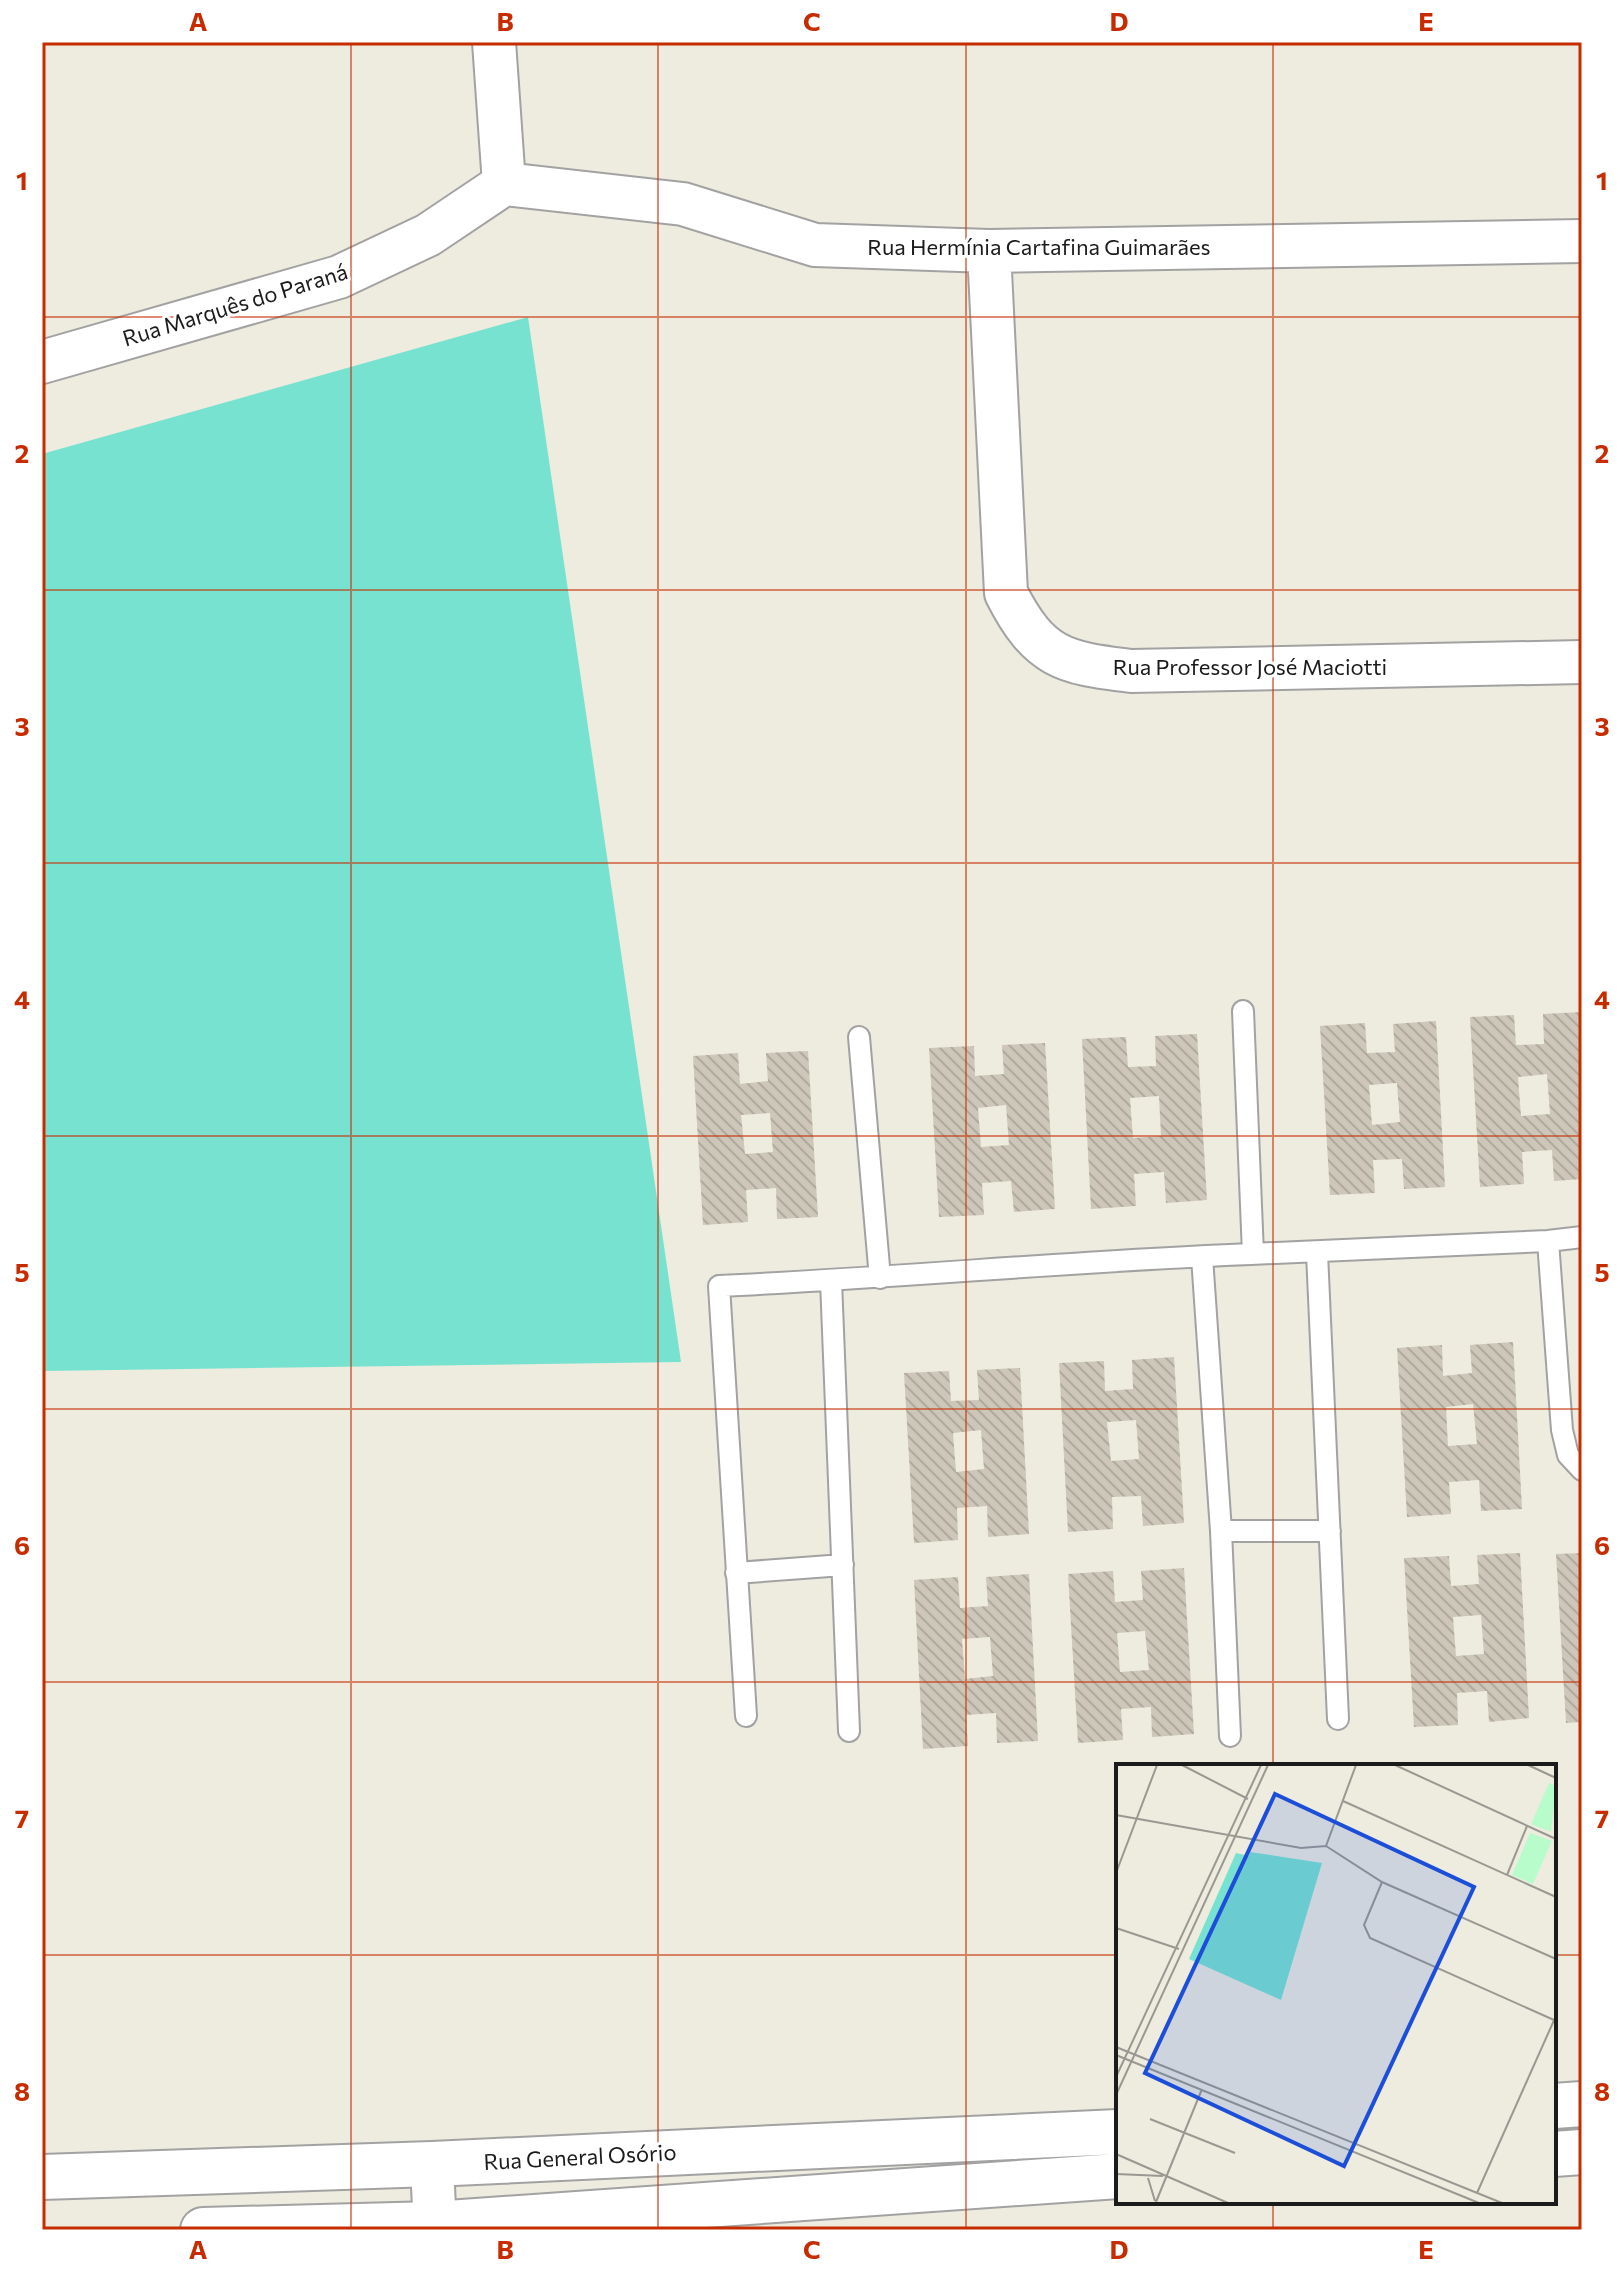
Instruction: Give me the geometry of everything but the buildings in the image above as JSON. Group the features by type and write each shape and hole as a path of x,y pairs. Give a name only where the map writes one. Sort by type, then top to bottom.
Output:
{"street":[{"path":"494,42 504,184"},
{"name":"Rua Hermínia Cartafina Guimarães","path":"504,184 683,204 815,245 989,251 1582,241"},
{"name":"Rua Marquês do Paraná","path":"42,362 339,277 428,235 504,184"},
{"name":"Rua Professor José Maciotti","path":"989,251 1006,593 1036,641 1060,656 1090,666 1131,671 1582,662"},
{"path":"1556,2106 1582,2104"},
{"name":"Rua General Osório","path":"42,2177 432,2164 1116,2132"},
{"path":"1556,2154 1582,2152"},
{"path":"432,2164 435,2227"},
{"path":"203,2230 435,2227 1116,2176"}],"lane":[{"path":"1243,1011 1253,1254"},
{"path":"859,1037 880,1278"},
{"path":"746,1716 719,1286 1582,1237"},
{"path":"1548,1241 1562,1430 1568,1455 1582,1470"},
{"path":"1317,1253 1338,1719"},
{"path":"1202,1257 1221,1531 1230,1736"},
{"path":"831,1281 849,1731"},
{"path":"1221,1531 1330,1531"},
{"path":"736,1573 843,1565"}],"shaded area":[{"path":"528,317 681,1362 42,1371 42,454"}]}
